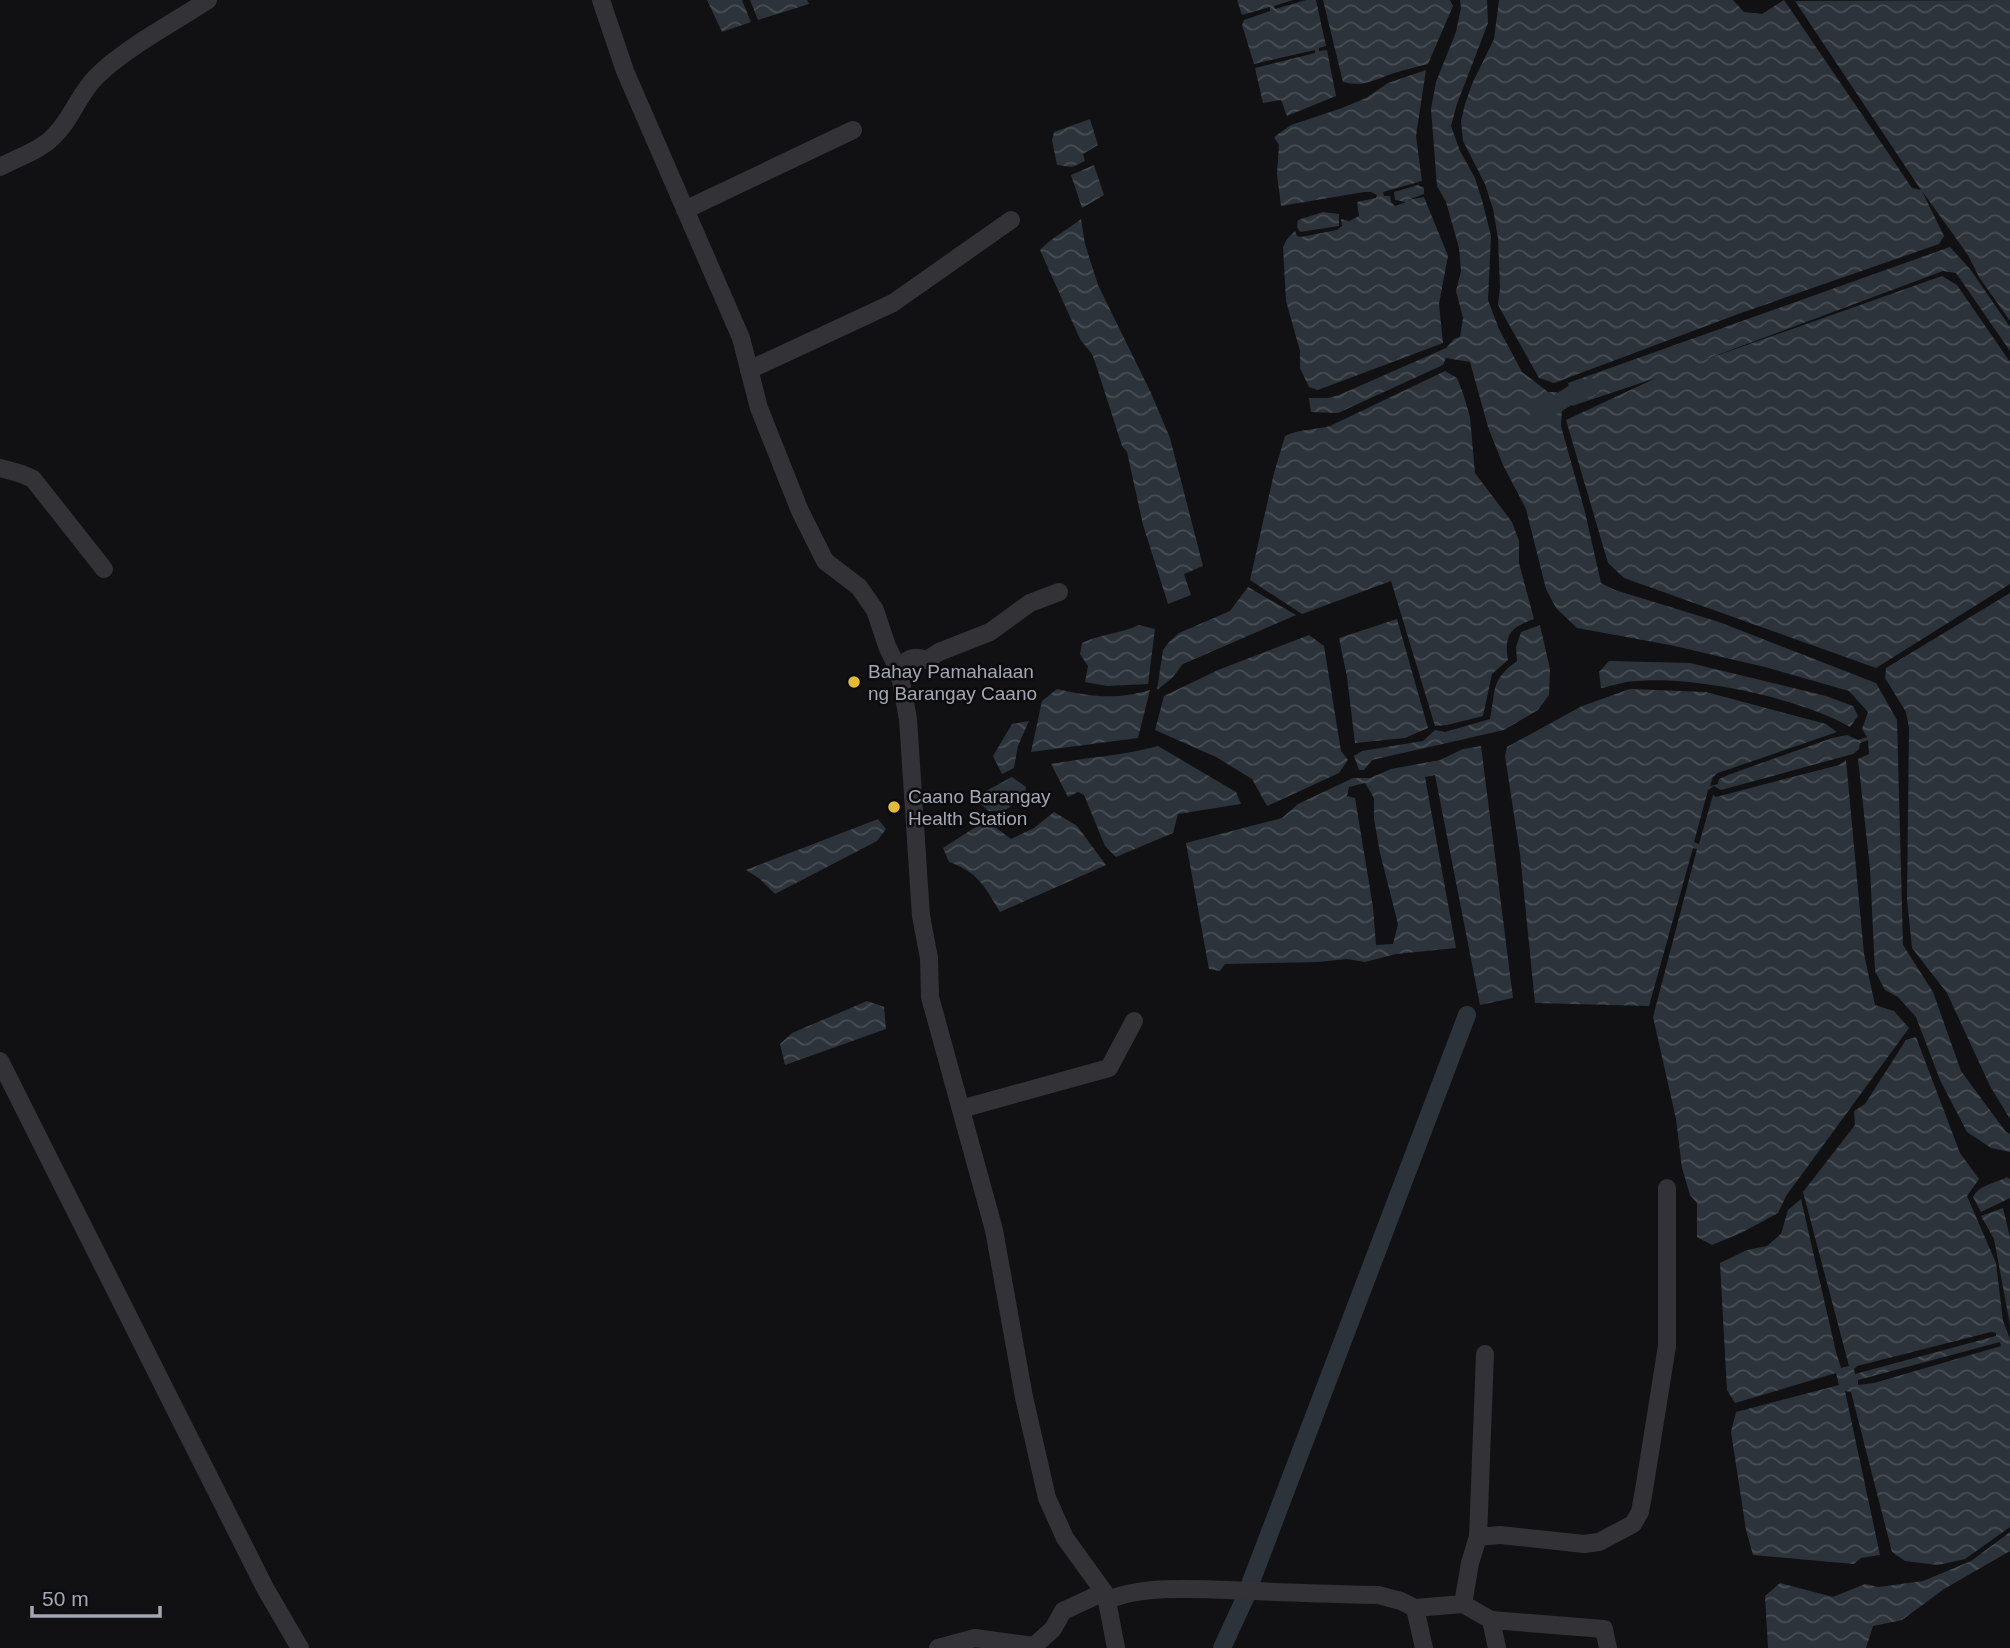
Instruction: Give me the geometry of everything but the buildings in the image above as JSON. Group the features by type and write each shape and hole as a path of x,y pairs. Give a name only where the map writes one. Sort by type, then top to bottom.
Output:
{"street":[{"path":"0,167 51,140 64,125 81,94 97,76 208,0"},
{"path":"601,0 625,71 741,338 758,408 800,511 825,561 859,587 875,610 899,671 908,719 921,916 929,958 930,997 995,1230 1024,1398 1047,1498 1065,1538 1106,1597 1116,1648"},
{"path":"685,210 853,130"},
{"path":"749,369 893,303 1011,220"},
{"path":"0,468 33,479 104,569"},
{"path":"899,671 908,659 917,656 928,660 939,652 990,632 1030,603 1059,592"},
{"path":"961,1109 1109,1068 1134,1021"},
{"path":"0,1060 259,1577 300,1648"},
{"path":"1478,1537 1500,1535 1584,1544 1599,1542 1633,1524 1640,1512 1667,1346 1667,1188"},
{"path":"1463,1604 1478,1537 1485,1354"},
{"path":"938,1648 975,1638 1034,1646 1053,1629 1063,1611 1106,1597 1140,1591 1210,1590 1378,1595 1415,1608 1463,1604 1491,1620 1604,1629 1608,1648"},
{"path":"1415,1608 1424,1648"},
{"path":"1491,1620 1497,1648"}],"water":[{"path":"707,0 742,0 751,22 722,32"},
{"path":"750,0 807,0 809,4 758,20"},
{"path":"1237,0 1293,0 1274,6 1275,9 1306,0 1316,0 1326,46 1319,48 1319,51 1327,50 1336,96 1287,116 1281,100 1263,103 1255,68 1315,53 1315,50 1254,64 1242,25 1244,20 1270,11 1270,7 1242,15"},
{"path":"1323,0 1450,0 1453,6 1428,64 1356,84 1343,82"},
{"path":"1460,0 1487,0 1488,23 1451,126 1460,151 1475,178 1491,236 1488,300 1499,329 1522,372 1548,392 1557,392 1562,409 1561,426 1601,583 1615,590 1719,622 1876,683 1897,720 1903,945 1933,992 1961,1071 2010,1134 2010,1152 1991,1148 1967,1132 1940,1080 1916,1017 1898,997 1885,990 1875,971 1870,869 1858,759 1869,754 1868,740 1860,743 1859,749 1853,754 1721,790 1714,786 1708,790 1694,842 1699,844 1713,795 1716,797 1839,765 1846,760 1864,954 1875,1005 1894,1011 1909,1028 1786,1196 1778,1213 1712,1245 1697,1237 1697,1203 1690,1195 1682,1168 1676,1119 1653,1017 1697,849 1693,848 1649,1006 1535,1003 1520,854 1505,756 1507,747 1582,706 1630,689 1706,692 1826,724 1837,732 1718,773 1713,777 1710,786 1718,784 1719,779 1728,775 1832,738 1847,735 1858,740 1867,737 1862,729 1868,712 1849,691 1765,667 1670,645 1577,628 1556,608 1546,589 1526,509 1503,465 1488,427 1470,362 1446,358 1443,365 1338,413 1311,412 1309,398 1339,395 1446,348 1454,339 1460,337 1463,318 1456,291 1461,271 1459,248 1446,202 1437,186 1431,109 1436,82 1456,32"},
{"path":"1499,0 1733,0 1744,12 1762,14 1784,0 1912,188 1921,190 1795,1 2010,0 2010,321 1979,277 1968,255 1922,191 1944,236 1939,244 1741,313 1554,383 1539,378 1498,305 1498,238 1493,209 1485,184 1463,141 1461,121 1465,104 1494,39"},
{"path":"1426,70 1416,136 1422,181 1383,192 1384,196 1390,196 1395,206 1406,202 1395,200 1394,192 1418,185 1424,188 1424,194 1408,200 1424,197 1448,256 1439,304 1443,343 1318,390 1309,387 1300,368 1300,351 1286,301 1283,247 1295,231 1297,236 1301,237 1337,230 1342,226 1341,219 1349,221 1359,216 1357,202 1376,198 1377,195 1364,192 1281,206 1277,174 1279,145 1274,137 1291,125 1342,108 1366,98 1388,83"},
{"path":"1090,119 1098,145 1083,154 1085,161 1072,167 1057,165 1052,140 1054,132"},
{"path":"1094,165 1104,195 1082,208 1071,175"},
{"path":"1323,212 1339,214 1339,226 1300,232 1297,227 1298,220"},
{"path":"1081,219 1085,244 1098,285 1170,438 1203,566 1184,574 1191,595 1168,604 1143,525 1127,452 1122,446 1096,365 1092,354 1080,339 1040,250"},
{"path":"1950,247 1970,269 2010,327 2010,351 1956,273 1943,271 1693,364 1942,276 1957,285 2010,362 2010,584 1876,668 1624,578 1608,563 1566,420 1656,378 1572,406 1568,383"},
{"path":"1445,371 1457,378 1463,393 1470,417 1475,473 1512,522 1519,541 1519,563 1534,619 1510,633 1507,644 1508,660 1492,674 1483,716 1435,726 1391,581 1302,614 1250,580 1285,436 1330,426"},
{"path":"1248,587 1296,615 1183,664 1172,678 1157,690 1163,650 1169,642 1179,633 1230,611"},
{"path":"2010,593 2010,1119 1990,1086 1947,993 1912,948 1907,899 1909,728 1906,712 1885,678 1886,668"},
{"path":"1397,619 1428,728 1405,738 1355,743 1339,638"},
{"path":"1139,625 1155,629 1148,684 1107,686 1085,682 1088,666 1080,654 1082,643"},
{"path":"1540,625 1550,669 1549,695 1538,710 1504,730 1372,760 1364,770 1359,770 1354,756 1362,751 1423,741 1435,730 1445,732 1490,719 1498,680 1517,661 1516,647 1521,632"},
{"path":"1309,635 1324,646 1341,751 1348,760 1339,773 1267,806 1252,779 1216,757 1155,730 1164,696 1218,670"},
{"path":"1609,661 1690,663 1826,696 1853,706 1858,716 1850,727 1829,716 1776,698 1687,682 1632,681 1601,688 1599,672"},
{"path":"1057,689 1104,696 1150,690 1138,738 1031,752 1042,701"},
{"path":"1029,721 1018,746 1014,768 1002,774 993,756 1012,724"},
{"path":"1158,746 1236,792 1241,804 1178,814 1173,833 1116,857 1105,846 1084,795 1078,792 1068,797 1051,764"},
{"path":"1481,746 1513,998 1480,1005 1435,775 1425,777 1456,948 1396,954 1365,962 1347,959 1225,964 1220,971 1209,969 1186,843 1282,818 1298,804 1353,778 1370,778 1391,769 1440,760 1463,749","holes":["1365,783 1374,798 1374,819 1380,853 1398,924 1393,944 1376,945 1373,907 1355,798 1347,796 1349,787"]},
{"path":"1012,777 1026,787 1025,796 1004,811 989,811 973,798"},
{"path":"1054,812 1077,826 1106,865 1000,912 980,881 949,862 943,848 982,823 991,824 1011,839 1034,828"},
{"path":"878,819 886,829 877,841 775,894 746,870"},
{"path":"867,1001 884,1007 886,1029 785,1065 780,1044 792,1033"},
{"path":"1916,1037 1960,1153 1979,1179 1967,1196 1996,1263 2003,1321 2010,1339 2010,1527 1965,1559 1938,1565 1905,1561 1892,1552 1851,1392 1845,1391 1880,1555 1861,1558 1854,1564 1753,1555 1746,1530 1731,1432 1736,1412 1839,1385 1836,1373 1735,1403 1727,1390 1720,1263 1747,1250 1767,1246 1781,1234 1788,1210 1801,1199 1836,1352 1841,1368 1849,1366 1803,1192 1855,1125 1854,1111 1865,1104 1906,1040","holes":["1991,1332 1996,1333 1996,1336 1855,1374 1854,1369 1857,1366","2000,1342 2001,1346 1874,1383 1858,1385 1858,1380"]},
{"path":"2007,1177 2010,1179 2010,1198 1981,1212 1973,1197 1984,1187"},
{"path":"2003,1208 2010,1237 2010,1325 1994,1239 1981,1216"},
{"path":"2010,1532 2010,1551 1944,1589 1902,1620 1873,1626 1866,1648 1768,1648 1765,1596 1780,1583 1833,1597 1865,1584 1879,1587 1923,1581 1971,1561"}],"waterway":[{"path":"1539,415 1574,393 1591,387"},
{"path":"1249,1587 1467,1015"},
{"path":"1222,1648 1246,1596"}],"place":[{"name":"Bahay Pamahalaan ng Barangay Caano","path":"854,682"},
{"name":"Caano Barangay Health Station","path":"894,807"}]}
